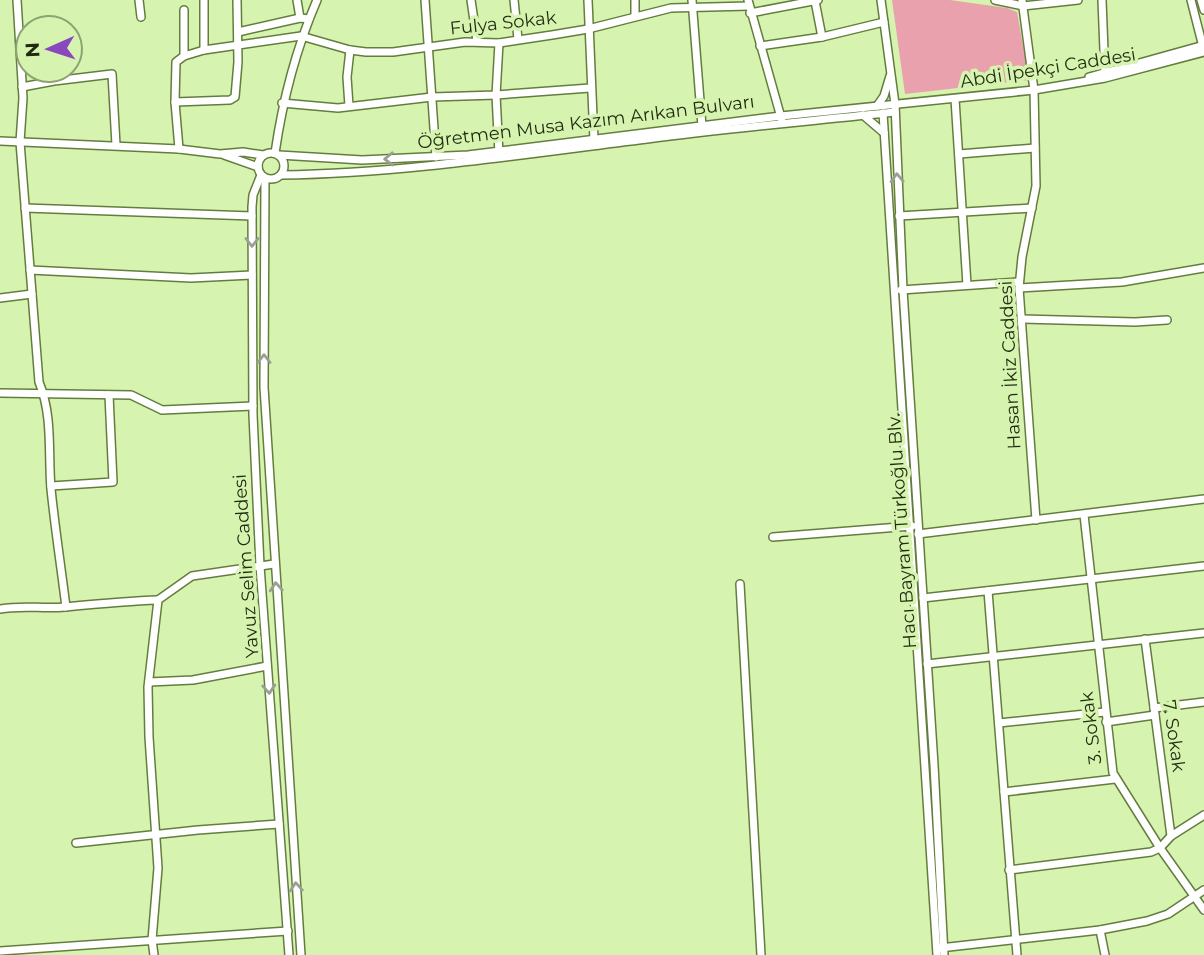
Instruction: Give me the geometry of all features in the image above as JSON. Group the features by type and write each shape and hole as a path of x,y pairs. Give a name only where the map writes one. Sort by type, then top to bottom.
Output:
{"street":[{"path":"17,0 22,87 20,142 38,382 43,393 50,440 51,486 66,607"},
{"path":"139,0 141,17"},
{"path":"204,0 204,50"},
{"path":"175,102 230,100 235,97 237,0"},
{"path":"297,0 304,19"},
{"path":"220,154 274,179 281,175 284,163 277,154 282,103 304,19 317,0"},
{"path":"425,0 436,157"},
{"path":"471,0 477,41"},
{"path":"514,0 518,39"},
{"path":"588,0 594,140"},
{"path":"635,0 635,16"},
{"path":"817,0 822,37"},
{"name":"Fulya Sokak","path":"301,36 349,50 379,52 477,41 499,43 588,29 692,4 749,6 817,0"},
{"name":"Hacı Bayram Türkoğlu Blv.","path":"881,0 895,108 899,290"},
{"path":"995,0 1023,3 1078,0"},
{"path":"1102,0 1105,76"},
{"path":"1191,0 1204,49"},
{"path":"1201,0 1204,10"},
{"name":"Hasan İkiz Caddesi","path":"1023,3 1034,90 1036,186 1019,285 1035,520"},
{"path":"692,4 702,126"},
{"path":"749,6 782,120"},
{"path":"183,10 184,56"},
{"path":"238,32 304,19"},
{"path":"760,46 822,37 884,22"},
{"path":"180,149 175,102 176,62 184,56 204,50 301,36"},
{"path":"499,43 496,95 499,155"},
{"name":"Abdi İpekçi Caddesi","path":"895,108 1034,90 1105,76 1204,49"},
{"path":"349,50 349,106"},
{"path":"877,106 884,96 891,72"},
{"path":"22,87 54,80 112,74 116,145"},
{"path":"282,103 321,107 349,106 432,97 590,88"},
{"path":"955,99 967,285"},
{"name":"Öğretmen Musa Kazım Arıkan Bulvarı","path":"281,175 326,174 499,155 877,106 895,108"},
{"name":"Öğretmen Musa Kazım Arıkan Bulvarı","path":"277,154 362,160 499,155 702,126 863,115 883,113 895,108"},
{"name":"Hacı Bayram Türkoğlu Blv.","path":"883,113 899,290 940,952"},
{"path":"863,115 884,133"},
{"path":"0,141 116,145 220,154 277,154"},
{"path":"959,153 1035,148"},
{"path":"261,173 263,155"},
{"name":"Yavuz Selim Caddesi","path":"261,173 253,195 252,216 253,406 260,566 289,955"},
{"name":"Yavuz Selim Caddesi","path":"261,173 264,387 301,955"},
{"path":"24,208 252,216"},
{"path":"898,216 1032,208"},
{"path":"899,290 967,285 1122,282 1204,268"},
{"path":"30,270 191,278 252,275"},
{"path":"0,298 32,294"},
{"path":"1021,319 1135,322 1167,320"},
{"path":"0,393 131,395 162,410 253,406"},
{"path":"51,486 113,482 109,394"},
{"path":"918,534 1204,499"},
{"name":"3. Sokak","path":"1084,515 1106,722 1115,779 1204,910"},
{"path":"773,537 914,526"},
{"name":"Hacı Bayram Türkoğlu Blv.","path":"914,526 918,534 923,598 940,952"},
{"path":"0,609 15,606 66,607 88,603 158,600 192,576 274,564"},
{"path":"923,598 1204,565"},
{"path":"740,584 761,955"},
{"path":"988,591 1017,955"},
{"path":"155,955 152,940 158,868 149,737 149,682 158,600"},
{"path":"927,664 1204,633"},
{"name":"7. Sokak","path":"1145,639 1171,836"},
{"path":"149,682 192,680 267,666"},
{"path":"1106,722 1204,702"},
{"path":"999,723 1105,712"},
{"path":"1004,792 1115,779"},
{"path":"1009,870 1151,852 1204,815"},
{"path":"76,843 279,824"},
{"path":"940,952 1147,921 1168,914 1204,890"},
{"path":"1100,930 1105,955"},
{"path":"0,951 288,931"}],"shaded area":[{"path":"892,0 950,0 1007,8 1017,12 1029,80 905,94"}]}
